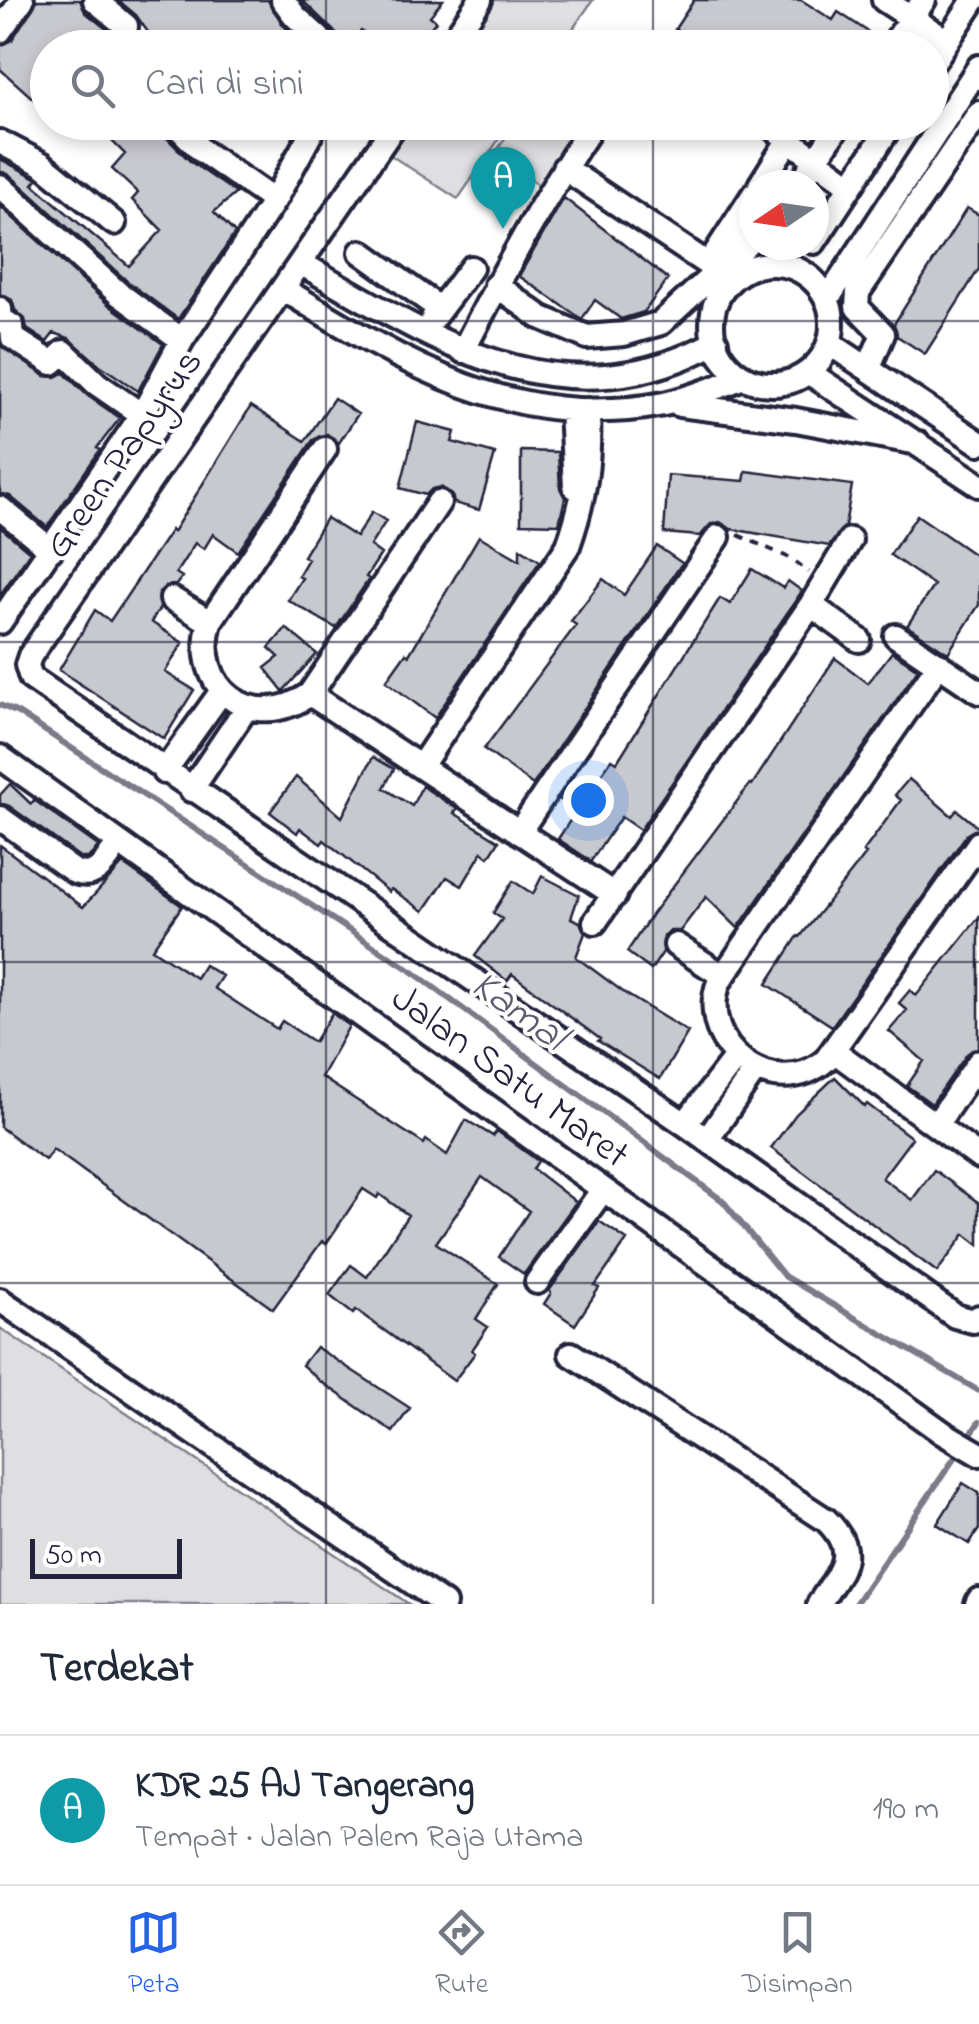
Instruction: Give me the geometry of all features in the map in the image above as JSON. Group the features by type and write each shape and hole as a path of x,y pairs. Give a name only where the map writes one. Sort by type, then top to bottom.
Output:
{"street":[{"path":"0,31 22,0"},
{"path":"95,0 126,26 126,30"},
{"path":"283,0 310,30"},
{"path":"460,30 480,0"},
{"path":"884,0 917,9 936,30"},
{"path":"949,39 974,0"},
{"path":"903,30 917,9"},
{"path":"949,114 979,68"},
{"path":"868,369 883,334 857,307 858,292 979,113"},
{"path":"191,140 274,202"},
{"path":"0,622 142,415 182,340 274,202 307,140"},
{"path":"386,140 285,290 362,338 437,377 505,399 579,410 662,404 746,412 918,443"},
{"path":"463,352 496,285 583,140"},
{"path":"769,170 788,140"},
{"path":"790,140 851,186"},
{"path":"809,170 828,140"},
{"path":"829,219 881,140"},
{"path":"827,300 932,140 952,153"},
{"path":"0,142 42,164 114,223"},
{"path":"564,168 713,268"},
{"path":"0,186 119,294 182,340"},
{"path":"713,268 739,221"},
{"path":"496,285 540,318 587,337 624,334 661,323 713,268 739,248"},
{"path":"361,252 440,308"},
{"path":"796,270 802,260"},
{"path":"302,264 422,333 463,352 534,372 595,377 665,367 716,342"},
{"path":"774,264 796,270 814,282 827,300 832,321 829,343 821,360 808,372 780,384 744,377 726,362 716,342 716,305 732,280 759,266 774,264"},
{"path":"422,333 471,268"},
{"name":"Green Papyrus","path":"285,290 28,660 28,673 38,686 684,1124 955,1316 973,1320 979,1317"},
{"path":"0,309 1,318 13,328 13,338 52,364 64,352 97,384 142,415"},
{"path":"829,343 979,443"},
{"path":"808,372 979,485"},
{"path":"662,404 744,377"},
{"path":"421,766 568,546 590,459 579,410"},
{"path":"325,449 210,622 205,640 211,676 222,691 248,708 280,710 310,694 440,502"},
{"path":"0,508 51,550"},
{"path":"519,832 718,537"},
{"path":"595,922 811,606 850,540"},
{"path":"172,599 210,622"},
{"path":"811,606 859,640"},
{"path":"896,636 979,692"},
{"path":"939,664 723,976 716,990 715,1015 723,1038 746,1063 775,1076 813,1070 834,1051 979,843"},
{"path":"164,772 222,691"},
{"path":"310,694 614,895"},
{"path":"191,790 248,708"},
{"name":"Jalan Satu Maret","path":"0,756 602,1191 978,1454"},
{"path":"0,818 75,872 87,876 97,872 119,843"},
{"path":"676,945 723,976"},
{"path":"834,1051 979,1157"},
{"path":"936,1125 979,1062"},
{"path":"684,1124 746,1063"},
{"path":"707,1140 746,1063"},
{"path":"536,1282 602,1191"},
{"path":"0,1300 444,1604"},
{"path":"571,1354 826,1520 838,1532 845,1547 844,1564 818,1604"}],"path":[{"path":"718,537 737,535 792,560 825,584"}],"shaded area":[{"path":"490,0 593,0 572,30 470,30"},
{"path":"396,140 498,140 458,199 387,153"},
{"path":"504,140 573,140 542,187 494,155"},
{"path":"0,1328 409,1604 0,1604"}],"building":[{"path":"37,0 80,0 85,12 108,30 30,30 30,96 0,69 0,46 12,40"},
{"path":"118,0 268,0 288,30 146,30"},
{"path":"302,0 443,0 430,16 436,21 429,30 333,30"},
{"path":"694,0 801,0 833,20 838,12 865,30 677,30"},
{"path":"111,140 169,140 191,162 236,193 214,212 235,233 178,319 128,282 10,175 0,171 0,159 37,179 33,184 129,266 162,230 132,200 138,193 112,169 125,154"},
{"path":"564,198 668,279 644,312 621,319 595,300 582,319 519,276"},
{"path":"0,206 109,305 163,344 138,391 69,338 54,333 47,342 27,329 12,300 0,294"},
{"path":"967,208 979,215 979,269 925,354 897,336 894,324"},
{"path":"0,345 45,376 64,373 120,418 47,527 10,496 0,493"},
{"path":"334,398 358,414 339,443 327,434 313,440 238,552 213,534 204,549 195,543 176,573 182,577 176,585 159,592 160,608 151,622 183,643 165,672 194,690 164,739 59,670 95,610 110,621 173,532 251,406 305,441"},
{"path":"417,422 455,432 452,442 495,454 479,510 454,503 452,495 441,487 426,495 400,488"},
{"path":"521,451 558,452 560,488 565,498 559,524 521,523"},
{"path":"746,471 852,485 845,526 829,546 731,529 720,522 711,524 700,536 664,533 668,475 744,481"},
{"path":"372,512 386,521 370,546 381,554 336,628 288,600 302,578 298,576 308,559 303,556 326,518 356,537"},
{"path":"917,515 979,558 979,605 948,653 907,626 934,585 890,555"},
{"path":"0,527 30,552 0,595"},
{"path":"479,536 520,560 520,548 540,561 435,718 386,681 406,653 409,655"},
{"path":"657,546 682,563 533,785 484,749 576,625 571,621 603,579 624,595"},
{"path":"752,569 783,588 788,581 802,591 640,830 621,817 591,861 558,839 577,810 559,799 571,782 588,793 612,759 617,762 720,598 730,604"},
{"path":"286,628 317,654 283,691 265,668 279,657 269,648"},
{"path":"892,652 918,669 738,928 706,897 680,931 664,936 663,952 651,970 627,952 752,785 835,658 868,683"},
{"path":"373,757 394,769 384,788 412,806 422,786 457,809 454,813 499,841 489,857 482,852 462,886 447,877 424,911 391,889 389,892 324,840 321,844 300,828 297,833 270,812 296,777 342,817"},
{"path":"909,779 952,816 957,810 979,828 967,834 832,1026 767,984 798,936 866,854 863,852 901,800 895,795"},
{"path":"10,784 31,804 34,800 98,846 94,852 81,858 0,803 0,795"},
{"path":"0,845 83,907 123,864 182,906 152,949 196,978 204,965 222,976 214,988 277,1029 282,1021 314,1042 332,1013 349,1026 321,1077 447,1155 466,1120 493,1136 497,1131 538,1161 533,1169 576,1202 524,1274 499,1257 529,1211 482,1177 436,1243 498,1284 476,1319 488,1327 454,1381 329,1295 351,1265 367,1277 408,1215 379,1194 377,1198 363,1189 326,1244 322,1241 273,1309 53,1149 45,1160 0,1127"},
{"path":"542,876 579,895 571,918 580,922 585,933 576,957 688,1032 660,1079 598,1041 512,974 507,981 475,956 502,919 493,913 513,881 533,894"},
{"path":"979,917 979,1047 967,1054 932,1104 907,1086 924,1061 889,1031 907,1010 899,1003 910,990 916,996"},
{"path":"835,1077 865,1107 867,1104 912,1138 882,1178 912,1200 934,1170 979,1203 979,1245 965,1234 937,1272 771,1148 796,1114"},
{"path":"599,1221 627,1240 595,1286 599,1288 575,1325 544,1304 549,1291"},
{"path":"316,1347 410,1408 393,1432 302,1365"},
{"path":"963,1483 979,1493 979,1529 969,1544 937,1524"}],"waterway":[{"name":"Kamal","path":"0,705 18,713 413,972 723,1201 784,1276 979,1391"},
{"path":"855,1604 979,1422"}],"place":[{"name":"KDR 25 AJ Tangerang","path":"503,229"}]}
